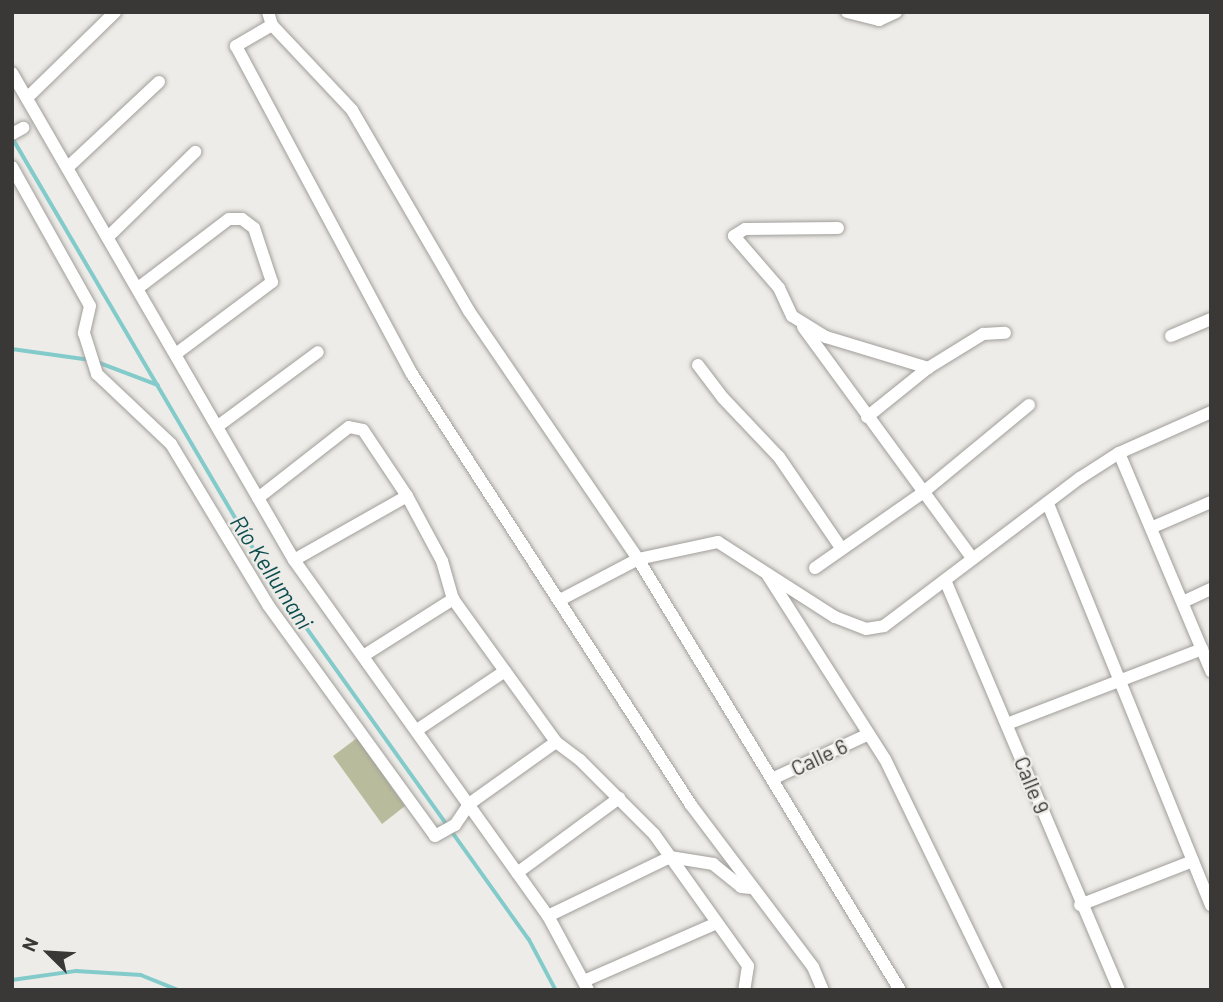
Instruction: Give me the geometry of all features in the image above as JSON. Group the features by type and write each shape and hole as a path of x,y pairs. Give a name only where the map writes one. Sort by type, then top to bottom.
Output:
{"street":[{"path":"27,99 115,12"},
{"path":"847,12 879,20 896,12"},
{"path":"823,990 813,967 691,805 412,374 236,46 270,18 352,110 469,311 638,559 900,990"},
{"path":"12,73 177,353 294,560 548,916 586,985 718,923"},
{"path":"67,168 159,82"},
{"path":"108,237 195,152"},
{"path":"12,167 90,306 84,334 97,374 171,444 268,605 435,836 450,828 469,804 556,742"},
{"path":"138,288 229,219 242,219 254,228 272,282 177,353"},
{"path":"838,228 745,229 734,236 779,288 792,316 921,494 972,558"},
{"path":"792,316 826,337 928,368"},
{"path":"1171,336 1211,319"},
{"path":"867,417 928,368 983,334 1005,333"},
{"path":"218,426 318,352"},
{"path":"698,365 723,398 779,457 841,548"},
{"path":"816,568 921,494 1029,405"},
{"path":"560,600 638,559 718,542 814,605 866,629 884,626 972,558 1119,453 1211,412"},
{"path":"258,498 356,426 407,496 442,561 453,599 556,742 619,798 670,857 748,966 744,990"},
{"path":"1119,453 1185,601 1211,671"},
{"path":"294,560 407,496"},
{"path":"1153,527 1211,502"},
{"path":"1048,504 1117,684 1211,905"},
{"path":"766,574 867,736 885,759 997,990"},
{"name":"Calle 9","path":"946,580 1080,905 1119,990"},
{"path":"1185,601 1211,589"},
{"path":"363,656 453,599"},
{"path":"1007,724 1117,684 1202,649"},
{"path":"417,730 505,671"},
{"name":"Calle 6","path":"772,779 867,736"},
{"path":"517,873 619,798"},
{"path":"548,916 670,857 712,864 741,887 751,888"},
{"path":"1080,905 1193,861"}],"green space":[{"path":"357,738 405,806 382,824 333,756"}],"waterway":[{"name":"Río Kellumani","path":"12,137 269,575 529,939 556,990"},
{"path":"12,349 90,360"},
{"path":"97,362 158,385"},
{"path":"12,980 76,971 141,975 178,990"}]}
